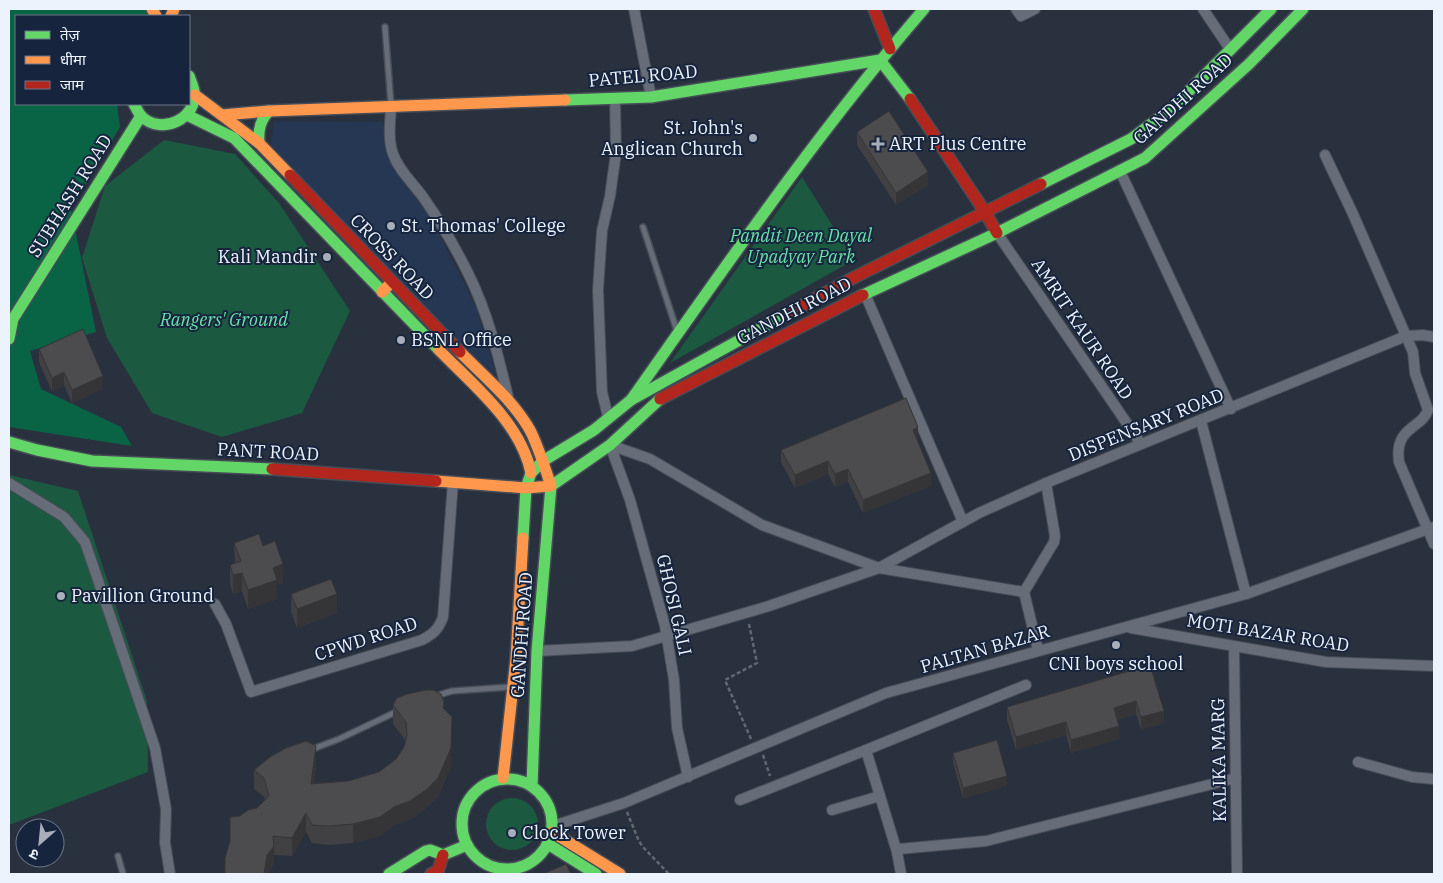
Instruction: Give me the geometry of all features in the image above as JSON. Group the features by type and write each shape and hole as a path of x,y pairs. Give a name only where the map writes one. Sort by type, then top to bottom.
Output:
{"main road":[{"path":"874,9 890,49"},
{"path":"631,400 785,183 880,60 924,9"},
{"name":"GANDHI ROAD","path":"503,778 513,687 526,488 531,474 544,461 594,430 631,400 855,277 1131,139 1170,110 1271,9"},
{"name":"GANDHI ROAD","path":"532,786 537,651 551,486 610,445 656,401 864,294 996,233 1145,158 1249,64 1303,9"},
{"name":"PATEL ROAD","path":"222,115 269,111 651,97 880,60"},
{"path":"880,60 901,86 985,212 996,233"},
{"path":"135,105 141,116 150,122 164,125 180,122 188,115 193,106 195,96 194,85 190,78"},
{"name":"CROSS ROAD","path":"195,96 258,143 509,402 530,431 544,461 551,486"},
{"path":"258,143 261,121 269,111"},
{"name":"CROSS ROAD","path":"188,115 234,138 498,411 517,438 530,466 531,474"},
{"name":"SUBHASH ROAD","path":"9,339 11,321 141,116"},
{"path":"382,292 392,282"},
{"name":"PANT ROAD","path":"9,442 38,450 92,460 294,470 526,488 551,486"},
{"path":"503,778 518,780 532,786 541,793 548,803 552,814 551,834 540,855 529,863 516,868 501,868 488,864 476,856 467,845 462,831 462,816 467,802 476,790 488,782 503,778"},
{"path":"551,834 596,874"},
{"path":"551,834 620,874"},
{"path":"389,874 426,851 430,850 443,855 467,845"},
{"path":"431,874 438,871 443,855"}],"street":[{"path":"634,9 651,97"},
{"path":"1016,9 1021,16 1035,9"},
{"path":"1204,9 1230,49"},
{"path":"608,417 602,392 598,290 602,231 610,196 616,153 615,98"},
{"path":"391,108 390,132 392,152 399,167 423,197 449,236 470,275 490,328 509,402"},
{"path":"1325,155 1413,352 1415,372 1428,410 1425,416 1409,429 1402,438 1398,462 1431,528 1434,544"},
{"path":"1120,171 1232,409"},
{"name":"AMRIT KAUR ROAD","path":"996,233 1141,444"},
{"path":"864,294 963,522"},
{"name":"DISPENSARY ROAD","path":"537,651 632,646 747,612 879,568 979,513 1046,483 1232,409 1406,336 1423,335 1434,337"},
{"path":"1201,421 1246,594"},
{"path":"610,445 650,459 762,525 879,568 1024,592"},
{"name":"GHOSI GALI","path":"610,445 630,500 667,636 674,680 677,728 688,777"},
{"name":"CPWD ROAD","path":"215,604 226,624 251,692 422,640 440,626 443,617 453,482"},
{"path":"9,483 64,517 85,542 155,748 166,809 165,843 170,874"},
{"path":"1038,650 1024,592 1054,542 1055,536 1046,483"},
{"name":"PALTAN BAZAR","path":"551,834 886,693 1246,594 1431,528"},
{"name":"MOTI BAZAR ROAD","path":"1128,627 1326,662 1434,666"},
{"name":"KALIKA MARG","path":"1234,646 1237,874"},
{"path":"740,800 1026,685"},
{"path":"866,750 897,852 901,874"},
{"path":"1358,762 1412,777 1434,779"},
{"path":"897,852 899,849 986,841 1236,778"},
{"path":"832,810 880,796"}],"lane":[{"path":"386,27 391,108"},
{"path":"643,227 678,334"},
{"path":"428,698 452,691 513,687"},
{"path":"301,753 339,740 406,707"},
{"path":"118,856 123,874"}],"path":[{"path":"747,612 757,663 725,680 774,787"},
{"path":"624,803 642,846 669,874"}],"shaded area":[{"name":"St. Thomas' College","path":"274,121 382,122 476,307 496,375 454,337 271,146"}],"green space":[{"path":"9,9 162,9 160,15 15,15 15,105 117,105 120,127 71,209 96,332 30,351 41,389 121,427 132,446 9,427"},
{"name":"Rangers' Ground","path":"164,140 235,154 279,203 350,311 302,413 222,437 152,413 107,338 82,258 105,186"},
{"name":"Pandit Deen Dayal Upadyay Park","path":"802,177 854,260 670,363"},
{"name":"Pavillion Ground","path":"9,475 78,491 147,701 148,772 27,818 15,818 15,823 9,825"},
{"path":"512,798 522,800 530,806 536,814 538,824 536,834 530,842 522,848 512,850 502,848 494,842 488,834 486,824 488,814 494,806 502,800"}],"building":[{"path":"889,111 928,172 896,193 857,132"},
{"path":"83,329 103,376 72,390 64,372 52,378 39,349"},
{"path":"906,398 918,427 913,430 931,473 863,500 848,469 835,474 828,461 795,475 781,450"},
{"path":"259,534 263,546 275,541 283,564 273,568 277,580 248,590 242,573 233,575 230,565 241,561 234,543"},
{"path":"331,579 337,594 297,609 291,594"},
{"path":"1150,665 1164,711 1141,717 1136,701 1114,708 1119,726 1071,740 1066,722 1016,737 1007,707"},
{"path":"426,690 434,690 441,694 444,702 443,708 452,717 451,748 438,778 426,790 410,801 394,807 380,817 353,824 312,825 306,813 292,838 273,836 274,846 267,855 264,874 225,874 225,858 230,841 230,817 240,816 248,810 257,808 269,796 264,778 254,770 270,757 286,748 306,741 316,746 311,784 348,781 379,772 396,759 404,747 407,735 406,722 393,705 397,698"},
{"path":"997,740 1007,776 963,788 953,753"},
{"path":"566,864 571,874 543,874"}],"traffic: fast":[{"path":"631,400 809,152 924,9"},
{"path":"1041,184 1131,139 1170,110 1271,9"},
{"path":"863,295 997,233 1145,158 1249,64 1303,9"},
{"path":"565,100 651,97 880,60 910,99"},
{"path":"135,105 141,116 150,122 168,124 177,121 185,116 194,101 194,91 190,79"},
{"path":"259,143 260,125 269,111"},
{"path":"187,115 234,138 439,350"},
{"path":"9,339 13,319 141,116"},
{"path":"523,538 526,488 531,473 543,461 594,430 631,400 785,315"},
{"path":"532,786 537,651 551,486 610,445 660,399"},
{"path":"9,442 37,450 92,461 272,469"},
{"path":"507,779 524,782 539,792 549,807 552,824 549,841 539,856 524,866 507,869 490,866 475,856 465,841 462,824 465,807 475,792 490,782 507,779"},
{"path":"548,844 596,874"},
{"path":"389,874 426,851 430,850 443,855 467,845"}],"traffic: slow":[{"path":"152,9 155,15"},
{"path":"171,15 174,9"},
{"path":"195,95 259,143 290,175"},
{"path":"222,115 269,111 565,100"},
{"path":"382,292 392,282"},
{"path":"439,350 480,391 506,421 526,455 531,473"},
{"path":"436,481 526,488 551,486 537,445 524,421 498,389 460,352"},
{"path":"503,778 516,658 523,538"},
{"path":"552,832 620,874"}],"traffic: jam":[{"path":"874,9 890,49"},
{"path":"910,99 997,233"},
{"path":"290,175 460,352"},
{"path":"785,315 855,277 1041,184"},
{"path":"660,399 863,295"},
{"path":"272,469 436,481"},
{"path":"431,874 438,871 443,855"}],"place":[{"name":"St. John's Anglican Church","path":"753,138"},
{"name":"ART Plus Centre","path":"878,144"},
{"name":"St. Thomas' College","path":"391,226"},
{"name":"Kali Mandir","path":"327,257"},
{"name":"BSNL Office","path":"401,340"},
{"name":"Pavillion Ground","path":"61,596"},
{"name":"CNI boys school","path":"1116,645"},
{"name":"Clock Tower","path":"512,833"}]}
